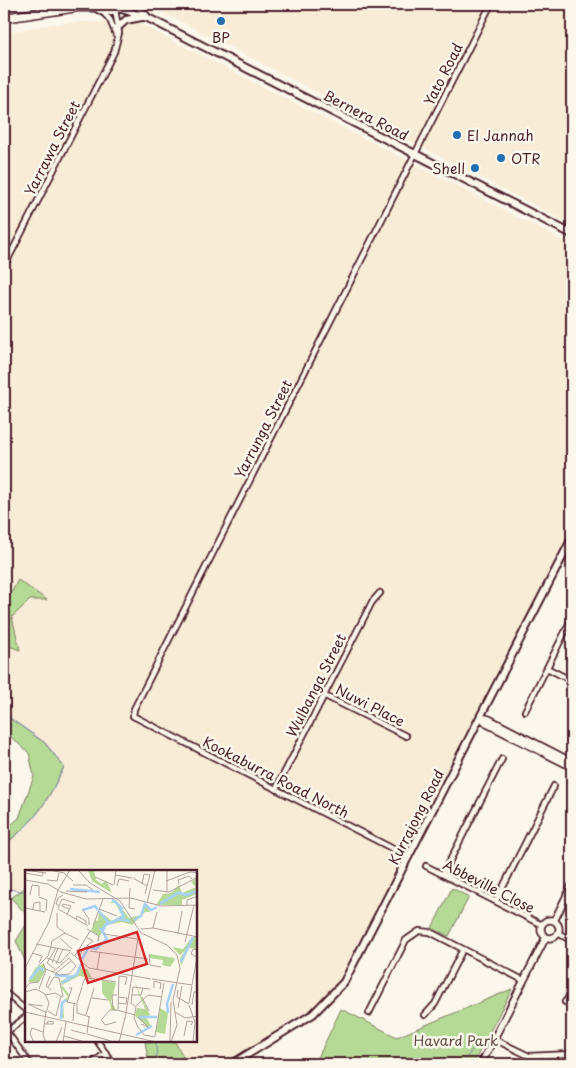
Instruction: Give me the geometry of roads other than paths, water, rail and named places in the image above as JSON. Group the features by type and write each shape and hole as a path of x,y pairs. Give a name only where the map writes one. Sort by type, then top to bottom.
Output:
{"highway":[{"path":"4,18 91,6"}],"main road":[{"name":"Bernera Road","path":"136,4 145,18"},
{"path":"91,6 103,12 117,7"},
{"name":"Bernera Road","path":"117,7 132,11 572,234"},
{"path":"118,27 126,20 145,18"},
{"name":"Kurrajong Road","path":"232,1064 313,1014 337,991 358,958 572,538"}],"street":[{"name":"Yato Road","path":"414,153 490,4"},
{"name":"Yarrawa Street","path":"4,267 114,52 118,27 117,7"},
{"path":"103,12 110,20 117,37"},
{"name":"Yarrunga Street","path":"133,716 138,701 414,153"},
{"name":"Wulbanga Street","path":"276,789 372,602 380,593"},
{"path":"525,711 572,618"},
{"path":"547,668 572,681"},
{"name":"Nuwi Place","path":"323,695 406,736"},
{"name":"Kookaburra Road North","path":"133,716 409,856"},
{"path":"481,717 490,719 572,762"},
{"path":"481,717 487,724 572,767"},
{"path":"443,874 502,759"},
{"path":"496,901 554,786"},
{"name":"Abbeville Close","path":"426,866 542,926"},
{"path":"554,921 572,885"},
{"path":"548,920 554,921 559,927 558,933 554,937 546,937 541,931 542,926 548,920"},
{"path":"369,1013 406,940 412,934 421,931 430,932 523,980"},
{"path":"558,933 572,940"},
{"path":"481,1064 546,937"},
{"path":"425,1015 435,1004 463,949"},
{"path":"4,992 25,1009"},
{"path":"565,1002 572,993"},
{"path":"25,1018 5,1033 30,1064"},
{"path":"494,1039 526,1055 572,1054"},
{"path":"99,1043 113,1064"},
{"path":"91,1064 106,1053"},
{"path":"542,1056 543,1064"}],"waterway":[{"path":"4,714 45,743 64,767 40,810 25,827 4,845"},
{"path":"4,888 25,892"},
{"path":"462,1064 479,1040"},
{"path":"156,1043 157,1064"}],"place":[{"name":"BP","path":"221,21"},
{"name":"El Jannah","path":"457,135"},
{"name":"OTR","path":"501,158"},
{"name":"Shell","path":"475,168"}],"park label":[{"name":"Havard Park","path":"456,1040"}]}
